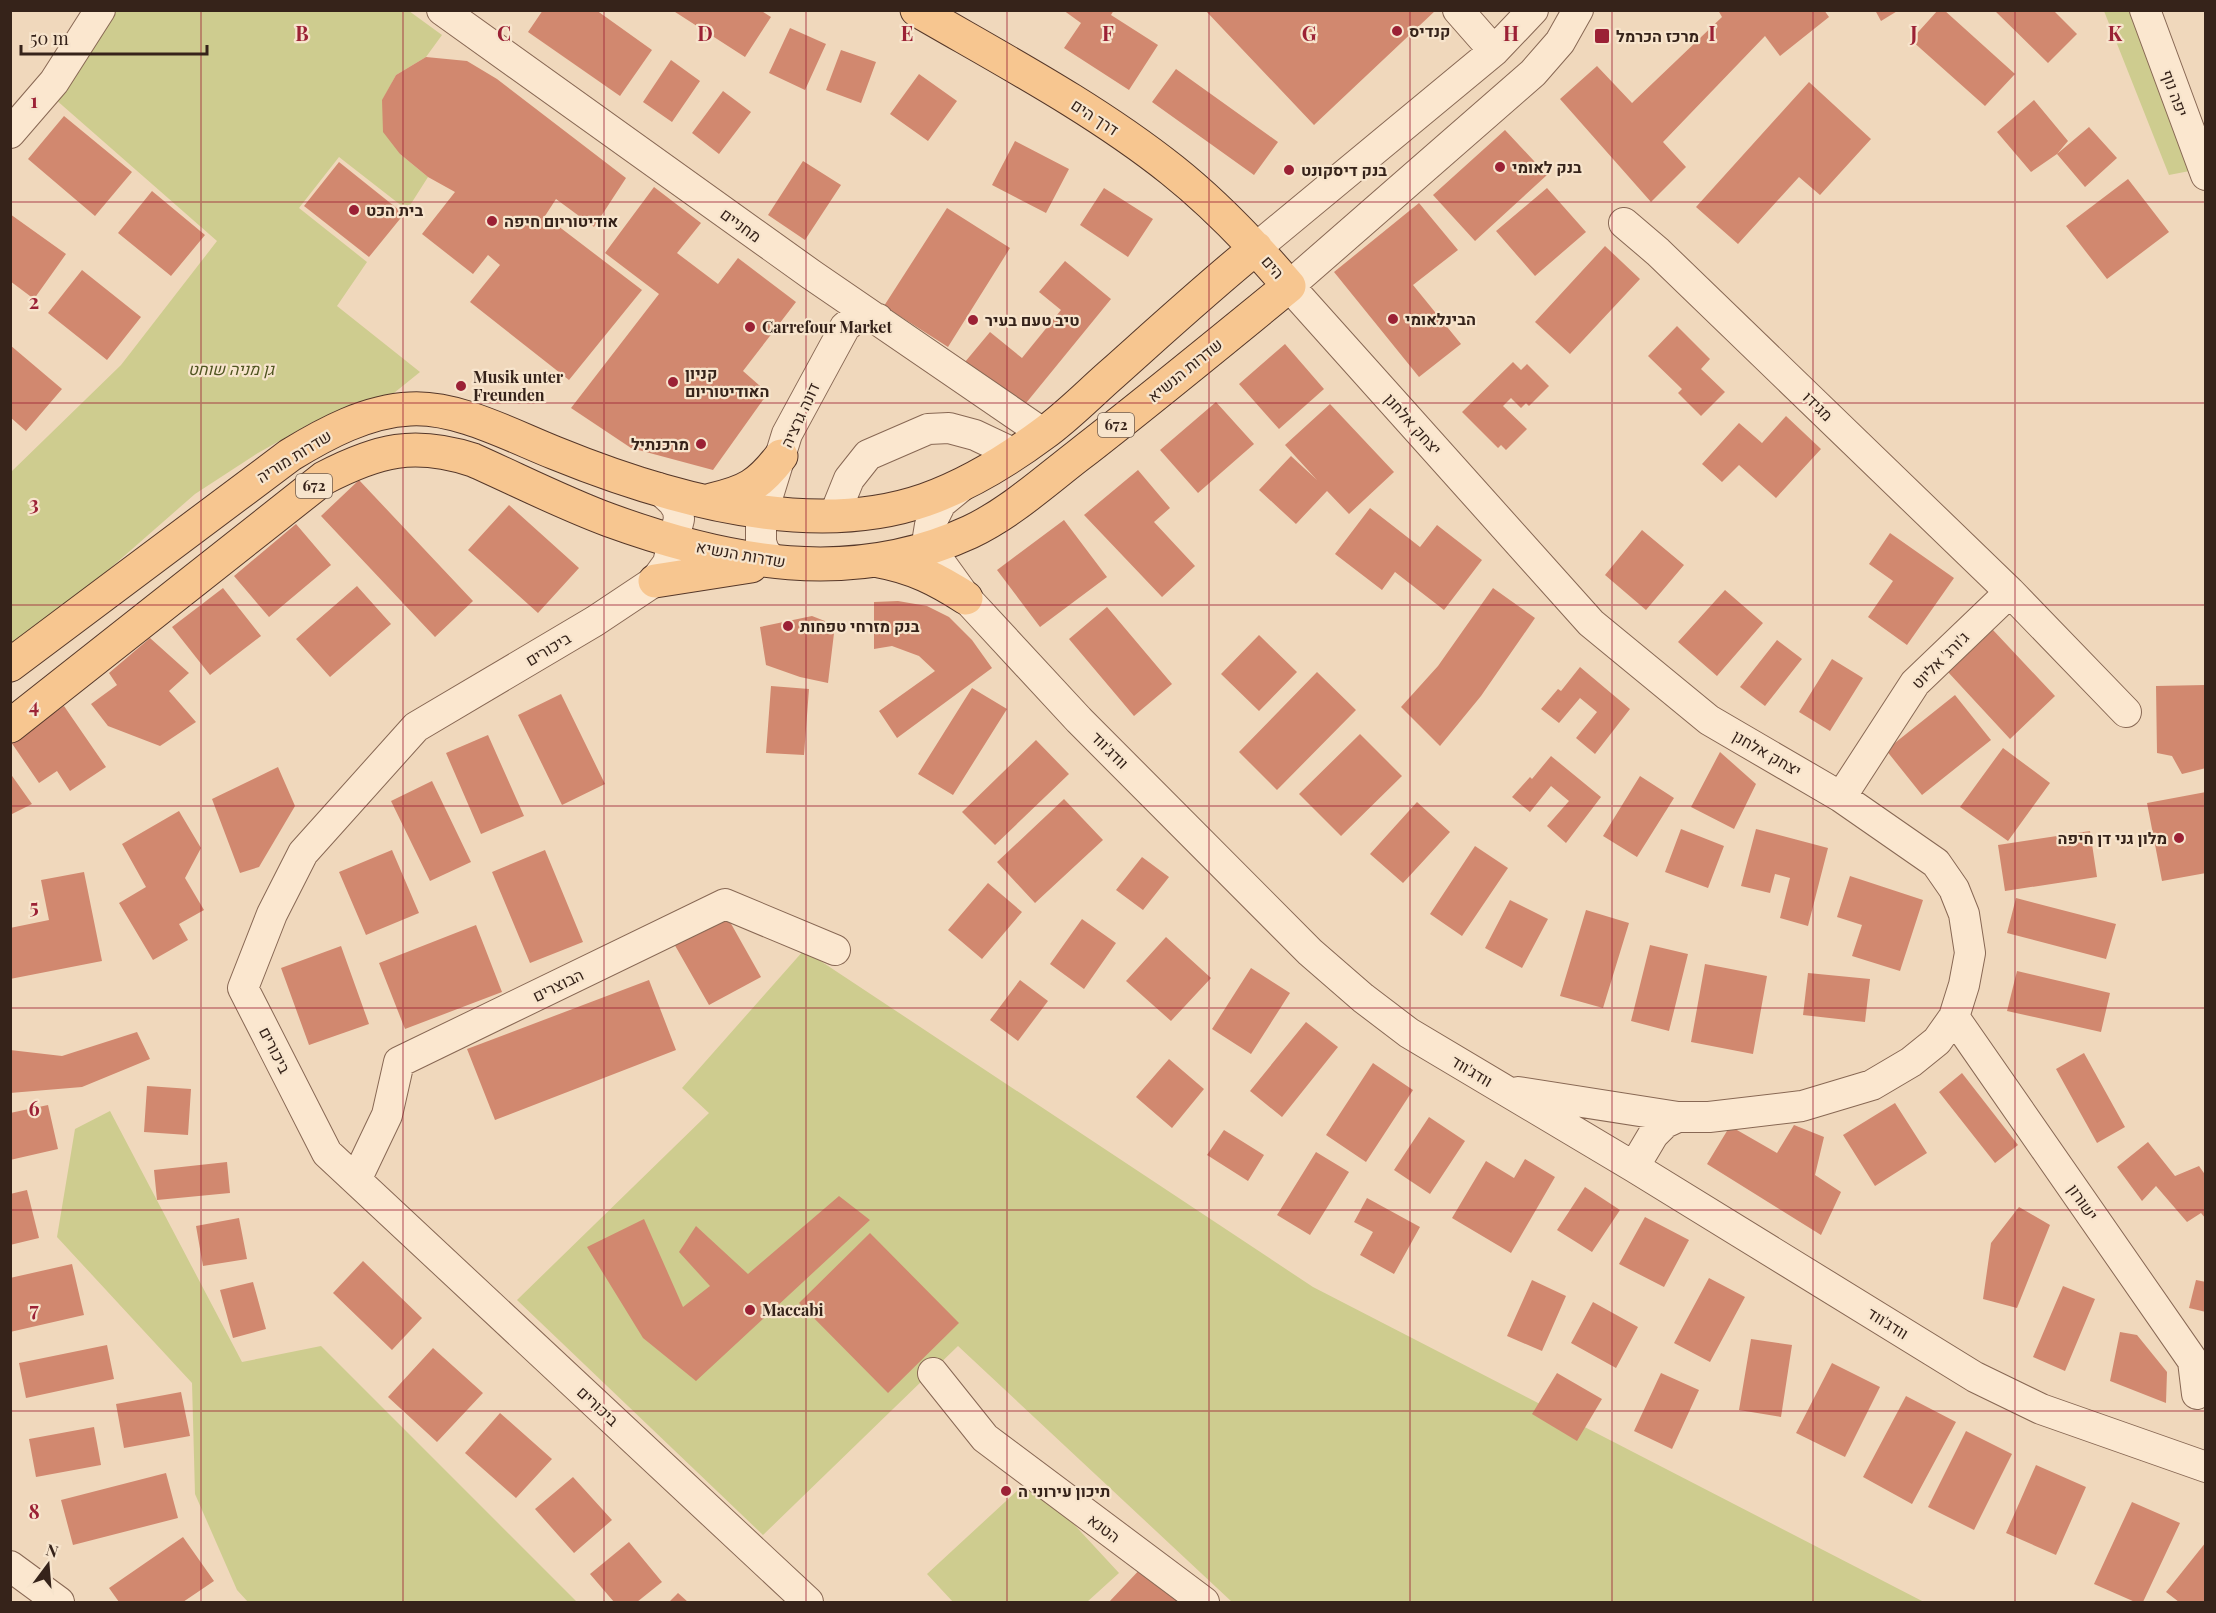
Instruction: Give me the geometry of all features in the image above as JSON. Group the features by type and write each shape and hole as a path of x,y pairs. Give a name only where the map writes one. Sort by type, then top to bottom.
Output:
{"main road":[{"name":"דרך הים","path":"917,10 1066,98 1172,169 1211,202 1256,248"},
{"path":"1211,202 1225,249 1224,275"},
{"name":"הים","path":"1256,248 1289,286"},
{"name":"672","path":"764,511 805,516 872,512 924,500 966,483 1044,434 1256,248"},
{"name":"שדרות הנשיא","path":"675,542 774,562 817,565 877,561 933,547 970,532 1017,503 1289,286"},
{"name":"שדרות מוריה","path":"10,665 290,455 327,433 387,412 427,410 469,419 594,469 707,501 764,511"},
{"name":"672","path":"10,726 324,478 377,455 405,449 450,452 608,520 675,542"},
{"path":"707,501 729,496 756,483 765,477 780,456"},
{"path":"877,561 904,567 939,580 966,598"},
{"path":"655,582 774,562"}],"street":[{"path":"10,133 54,82 100,10"},
{"name":"מחניים","path":"442,10 812,275 1044,434"},
{"path":"1458,10 1494,51"},
{"path":"1256,248 1494,51 1533,10"},
{"name":"שדרות הנשיא","path":"1289,286 1533,73 1560,42 1578,10"},
{"name":"יפה נוף","path":"2145,10 2205,175"},
{"name":"מגידו","path":"1624,223 2010,592 2126,712"},
{"path":"812,275 827,291 834,304 838,318 839,337"},
{"name":"יצחק אלחנן","path":"1289,286 1591,623 1709,720 1841,797 1936,863 1954,888 1964,914 1970,952 1964,985 1954,1017 1937,1041 1911,1062 1872,1085 1802,1106 1709,1117 1678,1118 1502,1089"},
{"name":"דונה גרציה","path":"774,562 764,551 761,542 761,521 787,434 839,337 852,319 863,316 878,319"},
{"path":"834,516 849,479 868,455 928,429 949,428 975,435 1013,453"},
{"name":"וודג'ווד","path":"966,483 941,503 930,525 928,537 940,562 966,598 1079,720 1310,952 1363,998 1409,1033 1634,1167 1976,1377 2041,1409 2205,1467"},
{"name":"ביכורים","path":"658,488 673,502 678,510 679,519 668,563 655,582 595,621 416,728 303,853 272,914 243,988 327,1153 808,1602"},
{"name":"ג'ורג' אליוט","path":"1841,797 1915,683 2010,592"},
{"name":"הבוצרים","path":"356,1180 387,1115 399,1062 724,904 835,950"},
{"name":"ישורון","path":"1954,1017 2193,1361 2197,1394"},
{"path":"1634,1167 1653,1135 1665,1123 1678,1118"},
{"name":"הטנא","path":"933,1373 985,1438 1204,1602"},
{"path":"10,1566 59,1602"}],"green space":[{"name":"גן מניה שוחט","path":"116,11 409,11 442,35 426,57 396,75 382,101 400,154 428,177 407,210 339,157 299,208 367,262 337,306 420,372 389,397 313,422 258,453 195,494 11,655 11,472 121,365 217,241 55,99"},
{"path":"2104,11 2149,11 2205,168 2169,175"},
{"path":"804,950 1313,1287 1924,1602 1232,1602 958,1346 763,1535 517,1300 709,1113 682,1088"},
{"path":"110,1111 242,1362 321,1346 577,1602 248,1602 237,1590 195,1494 192,1383 57,1237 75,1129"},
{"path":"1031,1478 1119,1573 1087,1602 953,1602 927,1574"}],"building":[{"path":"543,10 596,10 652,50 620,96 528,32"},
{"path":"672,10 760,10 771,17 745,57"},
{"path":"1063,10 1114,10 1111,15 1158,45 1129,90 1064,48 1081,23"},
{"path":"1205,10 1436,10 1314,125"},
{"path":"1718,10 1824,10 1829,17 1780,56 1765,36 1663,142 1686,167 1651,202 1560,99 1597,66 1632,103 1722,17"},
{"path":"1875,10 1899,10 1881,21"},
{"path":"1938,10 1944,10 2015,74 1985,106 1911,40"},
{"path":"1994,10 2053,10 2077,34 2048,63"},
{"path":"790,28 826,44 805,90 769,73"},
{"path":"841,50 876,62 861,103 826,90"},
{"name":"אודיטוריום חיפה","path":"426,57 467,61 497,79 626,178 594,227 556,199 545,216 642,290 569,380 470,302 500,265 488,255 473,274 422,234 455,192 428,177 400,154 383,132 382,100 396,75"},
{"path":"671,60 700,81 672,122 643,102"},
{"path":"1176,69 1278,142 1254,175 1152,102"},
{"path":"919,74 957,101 928,141 890,114"},
{"path":"1809,82 1871,139 1820,195 1799,177 1738,244 1696,207"},
{"path":"723,91 751,112 719,154 692,133"},
{"path":"2034,100 2068,141 2057,154 2031,172 1997,132"},
{"path":"64,116 132,172 95,216 28,159"},
{"path":"2089,127 2117,158 2085,187 2057,154"},
{"path":"1505,130 1547,175 1475,241 1433,195"},
{"path":"1015,141 1069,169 1046,213 992,185"},
{"path":"803,161 841,185 805,240 768,215"},
{"name":"בית הכט","path":"339,162 404,214 369,257 304,206"},
{"path":"2128,179 2169,232 2107,279 2066,226"},
{"path":"654,187 701,223 677,253 718,284 738,258 796,302 743,371 768,393 713,470 631,448 571,408 659,294 605,253"},
{"path":"1104,188 1153,219 1128,257 1080,225"},
{"path":"1547,188 1586,232 1535,276 1496,231"},
{"path":"152,191 205,235 171,276 118,233"},
{"path":"1419,203 1458,250 1413,285 1461,344 1419,377 1334,272"},
{"path":"947,208 1010,248 948,347 884,306"},
{"path":"10,214 66,254 34,299 10,281"},
{"path":"1605,246 1640,279 1570,354 1535,322"},
{"path":"1065,261 1111,299 1022,408 965,362 990,332 1022,358 1061,310 1039,292"},
{"path":"82,270 141,317 107,360 48,313"},
{"path":"1677,326 1710,359 1701,369 1725,392 1701,416 1678,393 1682,389 1648,356"},
{"path":"1285,344 1324,389 1279,429 1239,384"},
{"path":"10,345 62,389 26,431 10,417"},
{"path":"1513,362 1521,370 1527,364 1549,386 1529,406 1526,403 1521,408 1511,398 1503,406 1527,429 1506,450 1501,445 1498,448 1462,412"},
{"path":"1216,402 1254,444 1198,493 1160,450"},
{"path":"1330,404 1394,472 1349,514 1327,491 1296,524 1259,490 1291,456 1317,480 1285,445"},
{"path":"1786,416 1821,449 1776,498 1739,465 1722,482 1702,464 1739,423 1762,443"},
{"path":"1138,470 1170,508 1154,522 1195,566 1162,597 1084,515"},
{"path":"359,480 473,601 435,637 321,516"},
{"path":"509,505 579,568 538,613 468,550"},
{"path":"1370,508 1420,547 1437,525 1482,560 1444,610 1395,572 1382,590 1335,554"},
{"path":"1064,520 1107,577 1040,627 997,570"},
{"path":"296,524 331,565 269,617 234,576"},
{"path":"1642,530 1684,565 1646,610 1605,575"},
{"path":"1890,533 1954,578 1907,645 1868,617 1893,581 1869,564"},
{"path":"357,586 391,624 330,677 296,639"},
{"path":"223,588 261,636 210,675 172,627"},
{"path":"1493,588 1535,618 1481,696 1440,746 1401,707 1438,666"},
{"path":"1725,590 1763,623 1717,676 1678,642"},
{"path":"898,601 927,606 949,617 972,640 992,668 897,738 879,711 935,671 919,656 892,646 874,649 874,602"},
{"path":"1107,607 1172,684 1134,716 1069,639"},
{"path":"812,616 835,625 828,683 800,677 766,665 760,627"},
{"path":"1993,630 2055,696 2010,739 1948,672"},
{"path":"1259,635 1297,672 1259,711 1221,674"},
{"path":"150,638 189,673 169,691 196,722 160,746 108,726 91,704 117,685 109,673"},
{"path":"1777,640 1802,659 1765,706 1740,687"},
{"path":"1832,659 1863,678 1830,731 1799,712"},
{"path":"1580,667 1630,709 1595,754 1576,738 1597,712 1580,698 1559,723 1541,709 1558,689 1561,691"},
{"path":"1317,672 1356,710 1277,790 1239,752"},
{"path":"2205,685 2206,768 2182,774 2172,756 2157,753 2156,686"},
{"path":"771,686 809,689 804,755 766,753"},
{"path":"972,688 1007,709 953,795 918,774"},
{"path":"561,694 605,784 562,805 518,715"},
{"path":"1955,695 1991,740 1922,795 1886,750"},
{"path":"64,706 106,767 70,791 57,771 39,783 11,742"},
{"path":"1360,734 1402,776 1341,836 1299,794"},
{"path":"488,735 524,816 481,834 446,753"},
{"path":"1036,740 1069,774 995,845 962,812"},
{"path":"2003,748 2050,783 2008,841 1960,807"},
{"path":"1720,752 1756,784 1734,829 1691,807"},
{"path":"1551,756 1601,797 1566,843 1547,826 1569,801 1551,786 1530,812 1512,797 1530,777 1532,779"},
{"path":"278,767 295,806 259,867 240,873 212,799"},
{"path":"10,773 32,804 10,815"},
{"path":"1640,776 1674,798 1637,857 1603,836"},
{"path":"432,781 471,862 430,881 391,801"},
{"name":"מלון גני דן חיפה","path":"2206,792 2206,873 2162,881 2147,803"},
{"path":"1064,799 1103,840 1035,903 997,862"},
{"path":"1417,802 1450,832 1403,883 1370,854"},
{"path":"179,811 201,848 185,878 204,910 179,924 188,940 153,960 119,903 146,887 122,844"},
{"path":"1681,829 1724,846 1708,888 1665,872"},
{"path":"1756,829 1828,848 1808,926 1780,918 1790,878 1775,874 1770,893 1741,886"},
{"path":"2090,831 2097,877 2005,891 1998,845"},
{"path":"1475,846 1508,868 1462,936 1430,914"},
{"path":"392,850 419,913 366,935 339,872"},
{"path":"545,850 583,942 530,963 492,872"},
{"path":"1142,857 1169,877 1143,910 1116,890"},
{"path":"84,872 102,961 10,979 10,928 49,920 41,880"},
{"path":"1850,876 1923,900 1900,971 1852,956 1862,925 1837,917"},
{"path":"988,883 1022,912 982,959 948,930"},
{"path":"2016,898 2116,924 2106,959 2007,933"},
{"path":"1510,900 1548,919 1522,968 1485,948"},
{"path":"1586,910 1629,923 1603,1008 1560,996"},
{"path":"725,913 761,977 709,1005 673,942"},
{"path":"1082,919 1116,943 1084,989 1050,964"},
{"path":"476,925 502,992 405,1029 379,963"},
{"path":"1166,937 1211,978 1171,1021 1126,981"},
{"path":"1650,945 1688,954 1669,1031 1631,1021"},
{"path":"341,946 369,1024 309,1045 281,968"},
{"path":"1705,964 1767,976 1753,1054 1691,1042"},
{"path":"1251,968 1290,993 1251,1054 1212,1029"},
{"path":"2017,971 2110,993 2101,1032 2007,1011"},
{"path":"1808,973 1870,979 1865,1022 1803,1015"},
{"path":"649,980 676,1050 495,1120 467,1049"},
{"path":"1020,980 1048,1001 1018,1041 990,1020"},
{"path":"1306,1022 1338,1047 1282,1117 1250,1091"},
{"path":"137,1032 150,1059 82,1087 10,1093 10,1050 62,1056"},
{"path":"2084,1053 2125,1127 2097,1143 2056,1069"},
{"path":"1169,1059 1204,1089 1172,1128 1136,1097"},
{"path":"1373,1063 1413,1090 1366,1162 1326,1135"},
{"path":"1962,1073 2018,1145 1995,1163 1939,1092"},
{"path":"147,1086 191,1089 188,1135 144,1132"},
{"path":"1895,1103 1927,1153 1875,1186 1843,1135"},
{"path":"48,1105 58,1149 10,1160 10,1113"},
{"path":"1429,1117 1465,1141 1430,1194 1394,1170"},
{"path":"1794,1125 1824,1137 1815,1175 1841,1192 1821,1235 1707,1164 1730,1126 1777,1153"},
{"path":"1224,1130 1264,1155 1248,1181 1207,1155"},
{"path":"2148,1142 2175,1176 2199,1166 2206,1176 2206,1219 2201,1213 2187,1222 2156,1186 2142,1201 2117,1167"},
{"path":"1316,1152 1349,1172 1310,1235 1277,1215"},
{"path":"1525,1159 1555,1177 1511,1253 1452,1218 1486,1161 1514,1178"},
{"path":"227,1162 230,1193 157,1200 154,1170"},
{"path":"1585,1187 1620,1210 1592,1252 1557,1230"},
{"path":"27,1190 39,1238 10,1245 10,1194"},
{"path":"839,1196 870,1220 696,1381 643,1338 587,1247 644,1219 683,1307 710,1286 679,1252 696,1226 748,1274"},
{"path":"1367,1198 1420,1227 1394,1274 1360,1255 1373,1232 1354,1222"},
{"path":"2019,1207 2050,1225 2017,1308 1983,1299 1991,1243"},
{"path":"1645,1217 1689,1240 1664,1287 1619,1264"},
{"path":"239,1218 247,1259 203,1266 196,1226"},
{"path":"870,1233 959,1323 888,1393 799,1303"},
{"path":"363,1261 422,1318 392,1350 333,1293"},
{"path":"72,1264 84,1315 10,1332 10,1278"},
{"path":"1709,1278 1745,1297 1710,1362 1674,1343"},
{"path":"1532,1280 1566,1296 1542,1351 1507,1336"},
{"path":"2196,1280 2206,1282 2206,1312 2189,1308"},
{"path":"253,1282 266,1329 233,1338 220,1290"},
{"path":"2063,1286 2095,1299 2065,1371 2033,1357"},
{"path":"1593,1302 1638,1327 1616,1368 1571,1343"},
{"path":"2120,1332 2137,1335 2167,1372 2166,1403 2110,1381"},
{"path":"1751,1339 1792,1345 1781,1417 1739,1410"},
{"path":"107,1345 114,1379 26,1398 19,1363"},
{"path":"433,1348 483,1393 437,1442 388,1397"},
{"path":"1832,1363 1880,1387 1845,1457 1796,1433"},
{"path":"1557,1373 1602,1399 1577,1441 1532,1414"},
{"path":"1661,1373 1699,1390 1672,1449 1634,1431"},
{"path":"181,1392 190,1436 124,1448 116,1404"},
{"path":"1906,1396 1956,1422 1912,1504 1863,1477"},
{"path":"500,1413 552,1459 516,1498 465,1453"},
{"path":"94,1427 101,1465 36,1477 29,1439"},
{"path":"1966,1431 2012,1454 1974,1530 1928,1507"},
{"path":"2036,1465 2086,1487 2056,1555 2006,1533"},
{"path":"166,1473 178,1518 73,1545 61,1500"},
{"path":"573,1477 612,1520 574,1553 535,1509"},
{"path":"2132,1502 2180,1523 2143,1602 2135,1602 2094,1584"},
{"path":"183,1537 214,1581 183,1602 119,1602 109,1588"},
{"path":"629,1542 662,1582 637,1602 614,1602 590,1574"},
{"path":"2206,1542 2206,1602 2179,1602 2166,1592"},
{"path":"1145,1564 1185,1602 1109,1602"},
{"path":"678,1593 688,1602 669,1602"}],"place":[{"name":"קנדיס","path":"1397,31"},
{"name":"מרכז הכרמל","path":"1602,36"},
{"name":"בנק לאומי","path":"1500,167"},
{"name":"בנק דיסקונט","path":"1289,170"},
{"name":"בית הכט","path":"354,210"},
{"name":"אודיטוריום חיפה","path":"492,221"},
{"name":"הבינלאומי","path":"1393,319"},
{"name":"טיב טעם בעיר","path":"973,320"},
{"name":"Carrefour Market","path":"750,327"},
{"name":"קניון האודיטוריום","path":"673,382"},
{"name":"Musik unter Freunden","path":"461,386"},
{"name":"מרכנתיל","path":"701,444"},
{"name":"בנק מזרחי טפחות","path":"788,626"},
{"name":"מלון גני דן חיפה","path":"2179,838"},
{"name":"Maccabi","path":"750,1310"},
{"name":"תיכון עירוני ה","path":"1006,1491"}]}
